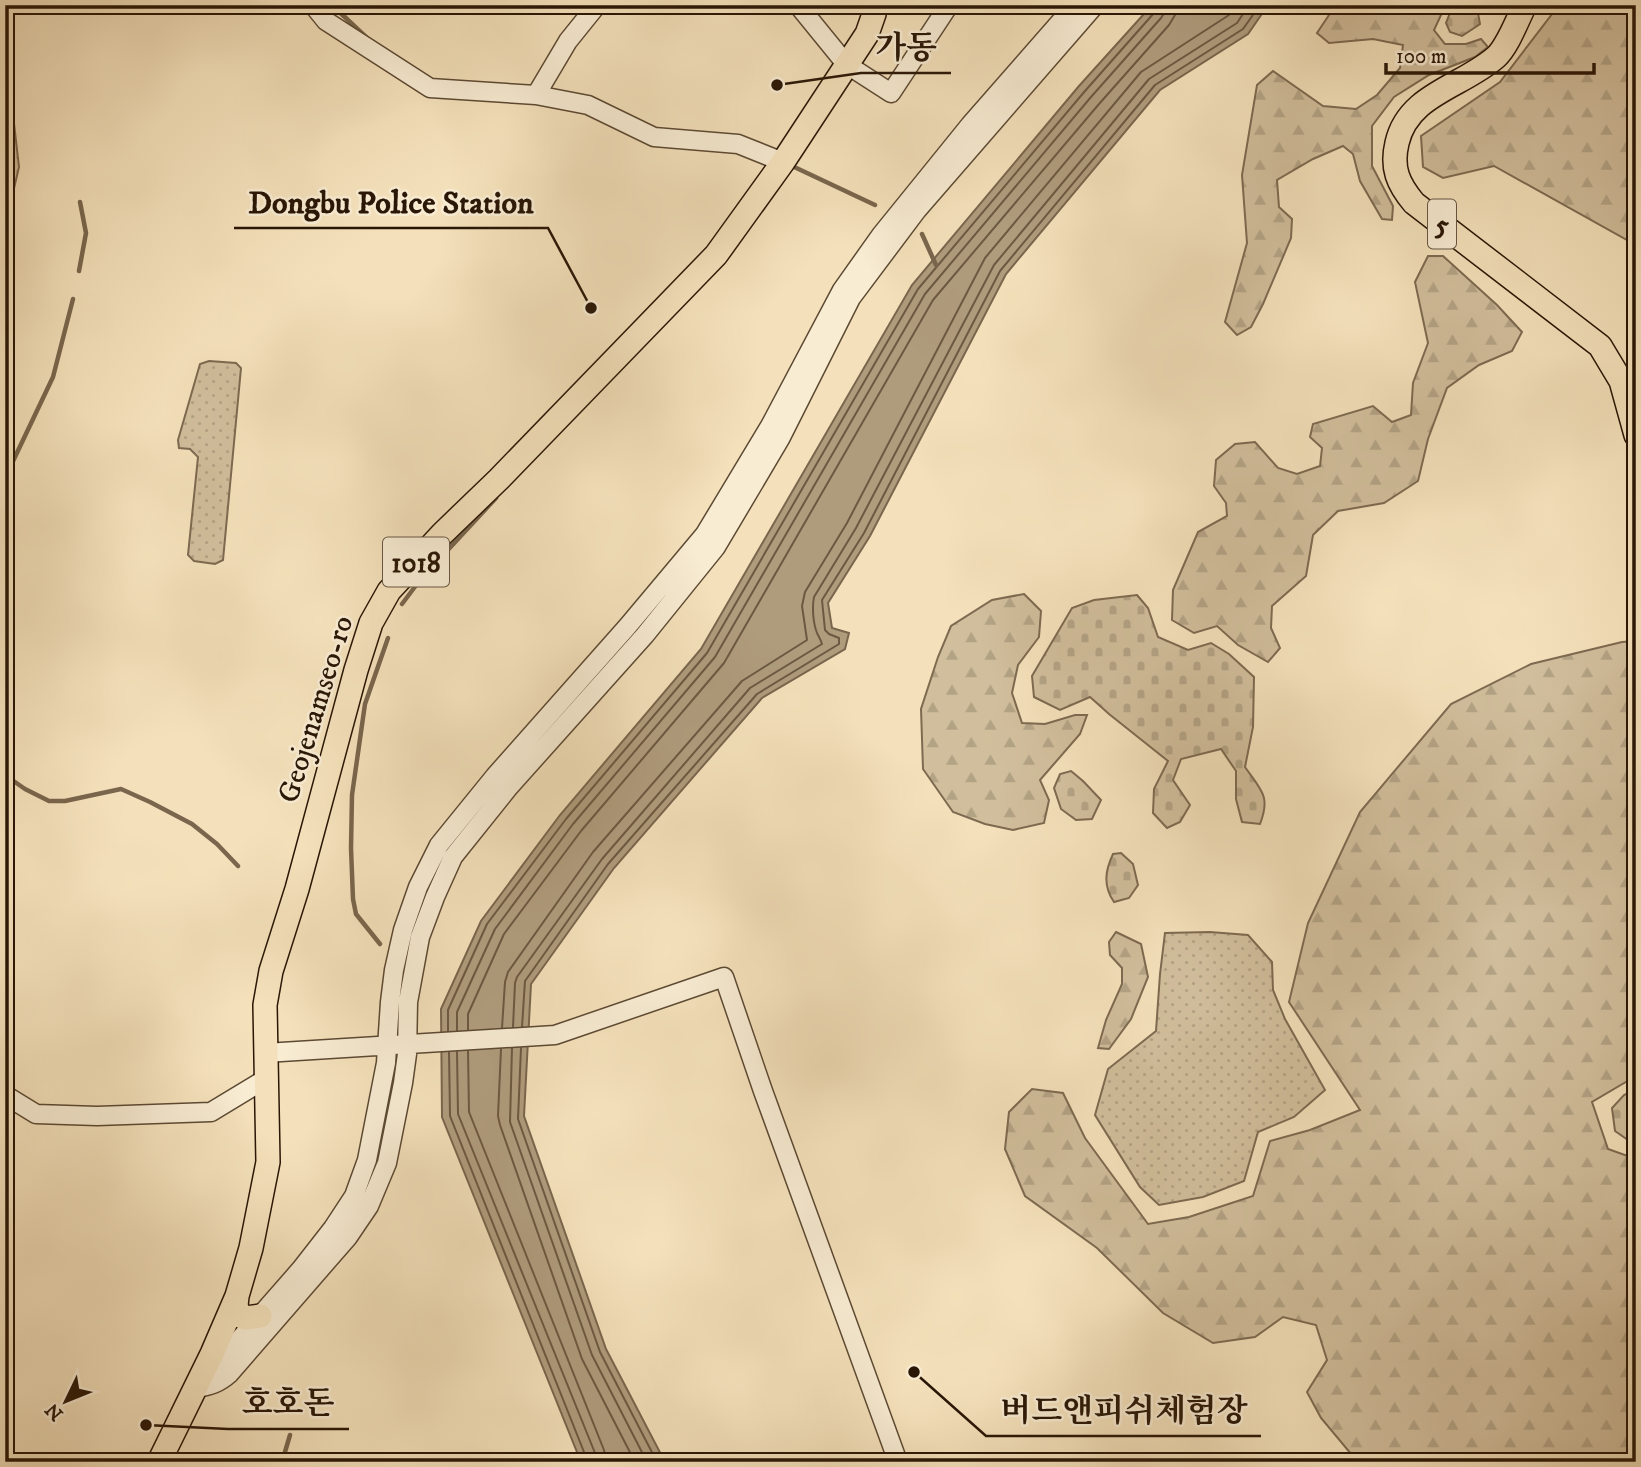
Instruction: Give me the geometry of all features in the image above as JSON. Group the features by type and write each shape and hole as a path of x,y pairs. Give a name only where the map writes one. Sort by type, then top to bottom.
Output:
{"main road":[{"name":"Geojenamseo-ro","path":"161,1459 196,1388 214,1373 248,1257 268,1162 265,1005 271,971 297,889 371,623 389,591 442,534 499,480 716,255 783,162 867,34 875,5"},
{"name":"5","path":"1525,5 1499,54 1484,67 1434,94 1407,118 1398,135 1394,155 1396,171 1402,188 1414,203 1600,346 1621,382 1636,435"},
{"path":"237,1296 236,1306 240,1316 246,1318 260,1315"}],"street":[{"path":"313,5 326,21 430,88 536,95 588,105 654,137 738,144 783,162"},
{"path":"536,95 568,41 597,5"},
{"path":"797,5 846,64 891,93 949,5"},
{"path":"161,1459 214,1373 213,1366 218,1364 301,1269 354,1196 367,1160 386,1063 394,970 403,930 418,887 439,845 495,776 705,534 770,426 842,290 881,235 970,125 1075,5"},
{"path":"214,1373 229,1374 348,1237 369,1206 387,1163 406,1065 416,1043 408,1002 420,937 453,857 509,787 645,635 716,547 780,439 851,298 917,210 1095,5"},
{"path":"265,1053 555,1035 724,977 898,1462"},
{"path":"5,1095 36,1114 97,1116 211,1112 267,1078"}],"green space":[{"path":"1409,5 1440,5 1441,15 1434,30 1445,44 1466,44 1481,39 1488,47 1475,57 1429,75 1394,97 1372,126 1372,166 1393,206 1392,220 1382,219 1360,181 1353,154 1343,146 1313,159 1277,180 1279,207 1292,219 1291,238 1251,327 1237,335 1225,322 1247,243 1242,175 1257,85 1273,71 1323,106 1356,109 1377,95 1400,68 1403,45 1373,39 1329,43 1317,33 1331,12 1376,13"},
{"path":"1559,5 1636,5 1636,245 1494,166 1443,178 1423,167 1421,136 1500,82"},
{"path":"1467,6 1478,13 1480,24 1462,36 1450,32 1446,23 1450,13"},
{"path":"5,45 19,167 12,197 5,199"},
{"path":"1428,256 1443,256 1497,305 1522,332 1512,351 1479,365 1447,388 1428,439 1418,481 1384,503 1338,511 1313,535 1306,576 1272,606 1271,628 1280,648 1268,662 1238,645 1217,626 1194,633 1172,620 1173,590 1198,532 1227,516 1226,503 1214,486 1216,460 1235,444 1255,442 1278,468 1297,474 1320,466 1322,448 1310,437 1313,424 1373,406 1392,422 1411,415 1413,383 1428,343 1415,282"},
{"path":"209,361 236,363 241,368 223,560 215,564 194,561 188,555 198,457 190,449 179,448 178,440 200,364"},
{"path":"1024,594 1041,611 1039,637 1018,665 1012,693 1022,723 1045,724 1075,715 1087,715 1080,734 1040,780 1049,800 1044,823 1013,830 985,824 953,812 923,769 921,709 951,626 992,600"},
{"path":"1137,595 1148,608 1158,637 1188,650 1211,643 1229,654 1254,677 1253,727 1245,767 1263,794 1265,807 1260,824 1242,822 1236,799 1236,771 1221,749 1181,759 1173,780 1190,805 1180,822 1167,828 1153,813 1154,789 1168,761 1090,697 1060,710 1034,697 1032,676 1072,608 1094,600"},
{"path":"1636,641 1636,1076 1592,1102 1608,1149 1636,1159 1636,1462 1355,1462 1321,1418 1307,1392 1327,1360 1316,1325 1283,1317 1255,1337 1213,1343 1163,1313 1097,1248 1025,1196 1005,1149 1009,1112 1032,1089 1063,1093 1085,1138 1148,1224 1189,1217 1253,1196 1270,1141 1310,1130 1360,1110 1289,1002 1308,923 1360,812 1451,704 1531,664"},
{"path":"1071,771 1101,800 1092,819 1076,820 1061,809 1054,788 1060,774"},
{"path":"1121,853 1133,864 1138,885 1129,898 1114,902 1108,890 1107,872 1113,854"},
{"path":"1116,932 1141,944 1148,977 1131,1019 1109,1049 1098,1048 1106,1020 1122,984 1122,968 1110,955 1109,942"},
{"path":"1165,933 1248,935 1272,962 1273,990 1285,1019 1325,1090 1294,1117 1258,1132 1244,1181 1203,1197 1159,1205 1140,1187 1095,1115 1108,1069 1156,1031"},
{"path":"1636,1089 1636,1141 1628,1140 1615,1131 1612,1108 1624,1095"}],"water":[{"path":"1152,5 1268,5 1248,34 1160,90 1006,274 870,536 828,603 832,628 849,633 845,649 762,698 614,868 531,984 524,1116 606,1349 665,1462 581,1462 442,1117 441,1009 481,921 560,815 701,649 912,285 1079,86"}],"waterway":[{"path":"332,5 367,38"},
{"path":"790,165 875,205"},
{"path":"79,271 86,233 80,202"},
{"path":"922,234 936,265"},
{"path":"5,478 53,377 73,299"},
{"path":"402,604 420,580 496,498"},
{"path":"380,944 356,914 353,899 352,795 365,704 388,638"},
{"path":"5,775 49,801 65,801 121,789 192,824 238,866"},
{"path":"282,1462 290,1435"}],"place":[{"name":"가동","path":"777,85"},
{"name":"Dongbu Police Station","path":"591,308"},
{"name":"버드앤피쉬체험장","path":"914,1372"},
{"name":"호호돈","path":"146,1425"}]}
